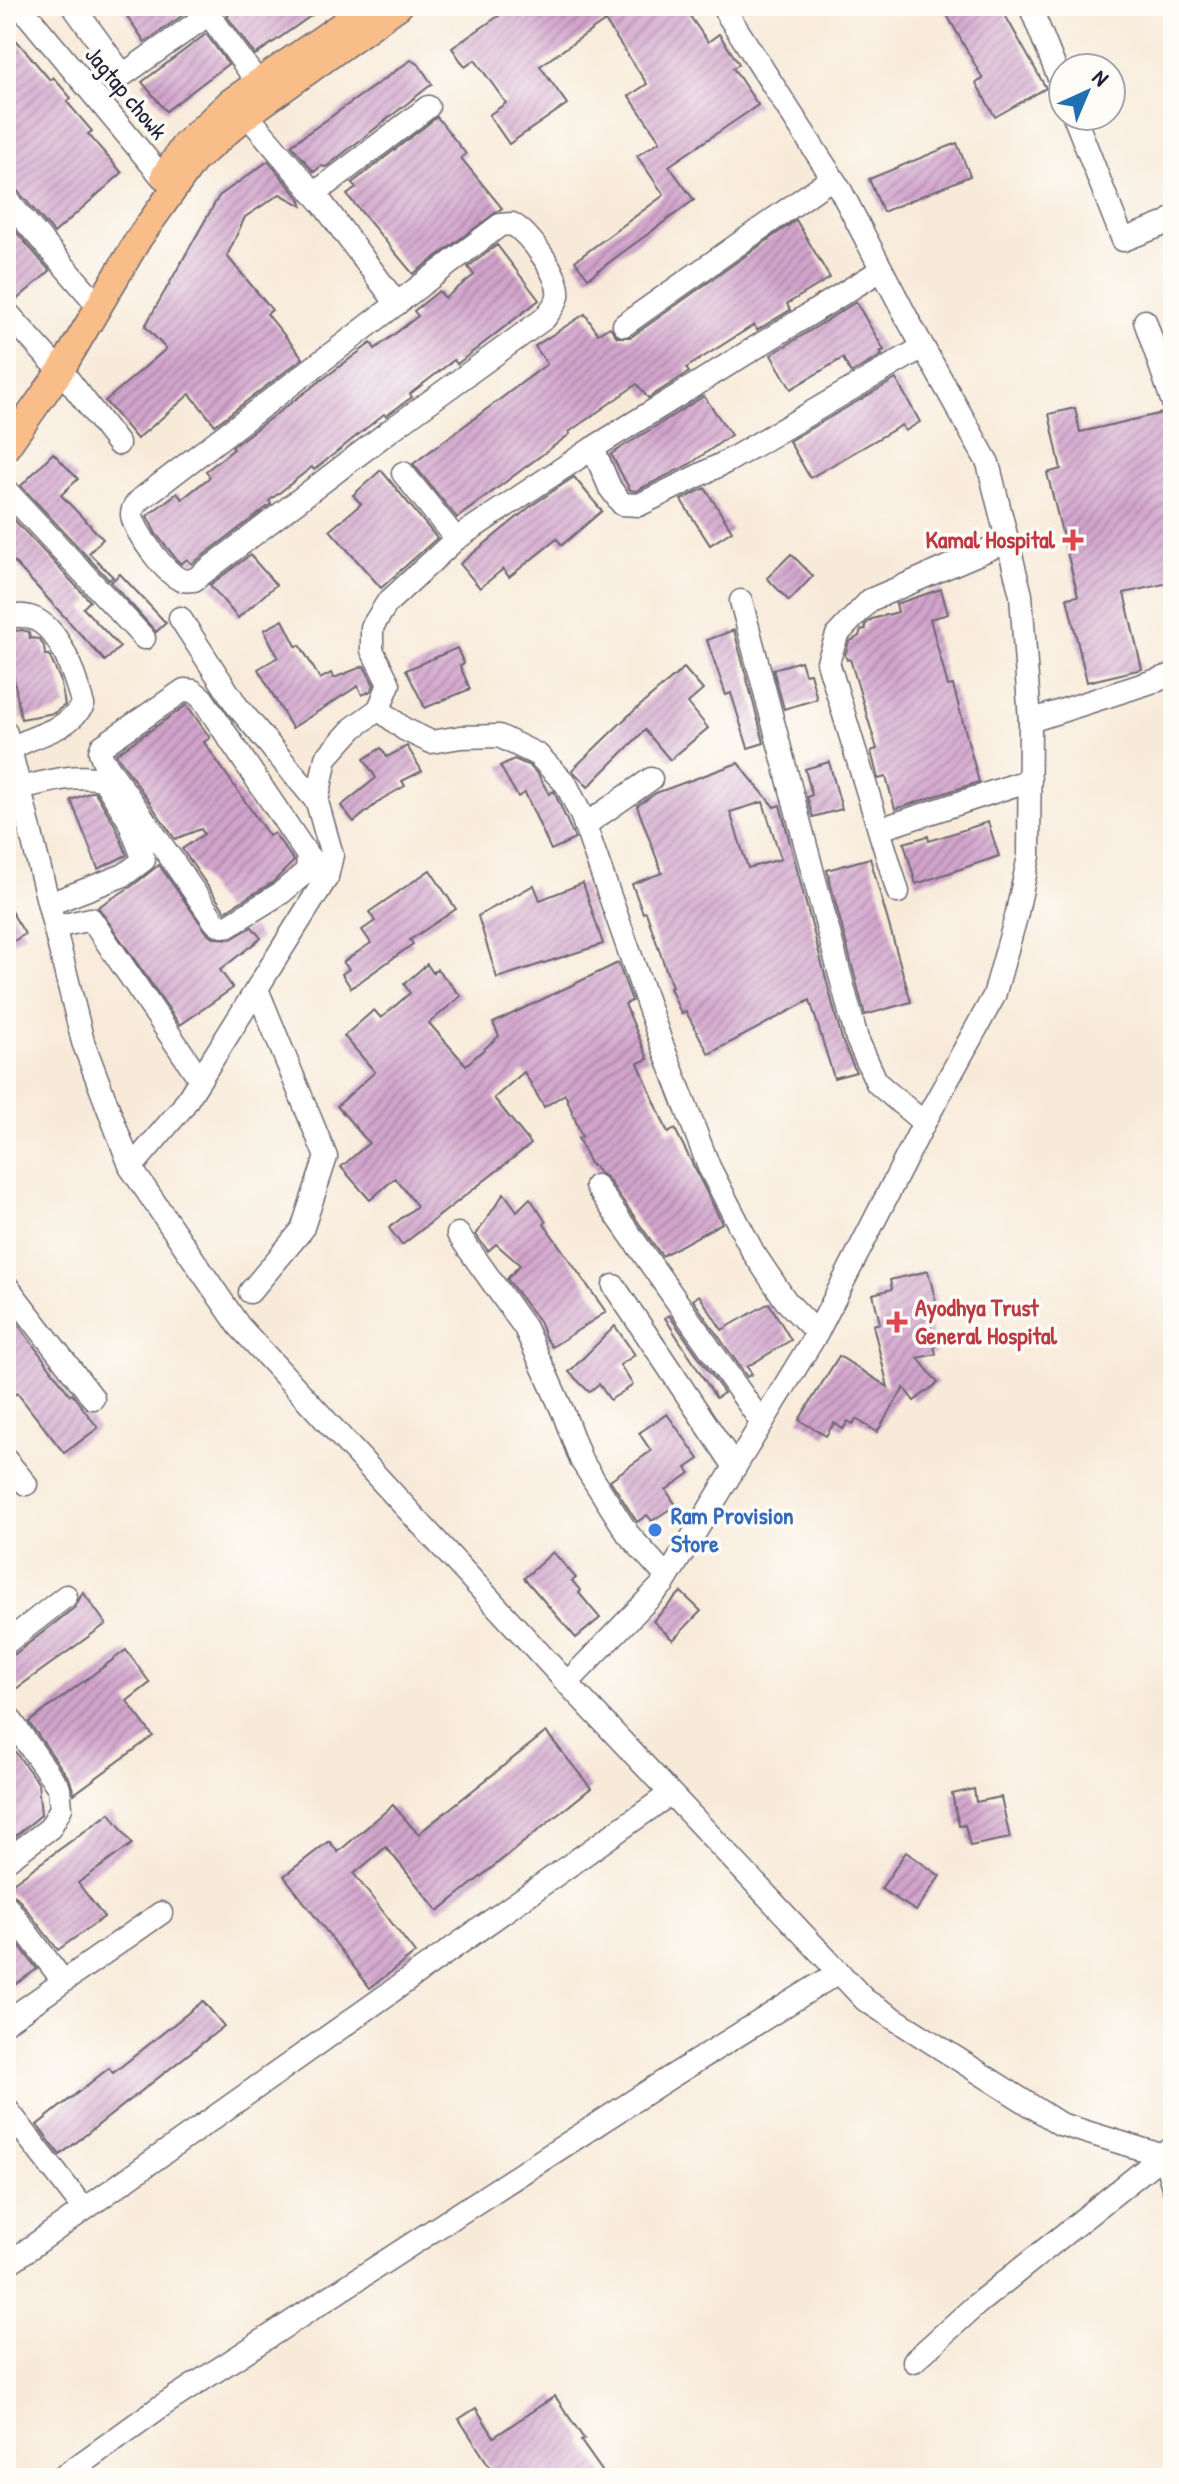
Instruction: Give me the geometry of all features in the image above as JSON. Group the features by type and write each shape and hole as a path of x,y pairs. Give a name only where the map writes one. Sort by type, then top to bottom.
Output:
{"main road":[{"path":"6,448 139,238 194,161 247,115 399,6"},
{"path":"6,419 56,365 90,296 143,203 184,145 230,102 367,7"}],"street":[{"name":"Jagtap chowk","path":"20,6 162,177"},
{"path":"73,6 123,75 206,10 258,83"},
{"path":"567,1683 667,1577 817,1333 924,1123 994,996 1029,856 1030,721 1021,595 988,463 832,178 722,6"},
{"path":"1030,6 1049,52"},
{"path":"314,194 428,107"},
{"path":"247,115 314,194 397,304"},
{"path":"1080,132 1123,240 1173,218"},
{"path":"624,325 832,178"},
{"path":"6,199 90,296"},
{"path":"512,224 523,230 556,278 558,298 545,318 388,432 194,580 180,580 168,571 148,546 132,517 133,507 397,304 500,225 512,224"},
{"path":"317,802 326,758 353,728 379,709 389,684 372,650 372,627 387,603 456,539 593,448 881,270"},
{"path":"6,311 56,365 118,444"},
{"path":"1145,321 1173,403"},
{"path":"593,448 610,488 622,504 639,505 728,461 923,347"},
{"path":"403,473 456,539"},
{"path":"6,490 144,638"},
{"path":"898,892 828,662 837,635 870,600 1008,541"},
{"path":"741,601 857,1039 877,1083 924,1123"},
{"path":"6,618 35,616 49,630 69,659 83,705 75,716 53,732 8,746 83,1042 131,1168 239,1326 670,1794 865,2000 1060,2124 1170,2153"},
{"path":"131,1168 182,1108 327,877 332,855 317,802 237,706 180,618"},
{"path":"1030,721 1173,675"},
{"path":"308,856 307,871 281,893 229,925 222,926 215,922 103,760 100,752 102,746 184,690 193,691 202,698 308,856 327,877"},
{"path":"379,709 404,729 431,742 499,736 538,755 566,784 585,825 661,1042 709,1167 753,1252 786,1301 817,1333"},
{"path":"21,788 82,775 103,779 128,819 144,860 124,875 49,904"},
{"path":"585,825 651,779"},
{"path":"880,829 1030,780"},
{"path":"55,927 91,919 200,1079"},
{"path":"250,1292 302,1230 326,1157 257,989"},
{"path":"596,1186 762,1423"},
{"path":"458,1234 525,1328 581,1460 628,1534 667,1577"},
{"path":"6,1285 93,1398"},
{"path":"614,1286 735,1467"},
{"path":"6,1460 26,1484"},
{"path":"6,1643 66,1596"},
{"path":"6,1713 59,1788 61,1808 50,1828 6,1861"},
{"path":"6,2265 670,1794"},
{"path":"6,1905 63,1981"},
{"path":"6,2022 161,1913"},
{"path":"61,2478 160,2407 648,2091 839,1972"},
{"path":"6,2108 83,2208"},
{"path":"1170,2153 1173,2187"},
{"path":"914,2361 977,2304 1170,2153"}],"building":[{"path":"120,6 189,6 190,10 145,42"},
{"path":"242,6 325,6 255,55 227,16"},
{"path":"513,6 683,6 708,42 719,34 739,64 733,68 758,105 669,166 694,200 588,278 575,261 664,195 637,156 660,141 629,96 647,84 605,21 540,66 567,104 509,144 489,115 506,103 475,60 465,67 452,48"},
{"path":"942,6 1000,6 1046,88 995,117 976,83 983,79"},
{"path":"6,28 50,80 53,77 71,98 67,102 92,131 88,134 122,173 54,233 17,190 6,185"},
{"path":"206,34 228,64 166,111 142,82"},
{"path":"411,60 419,65 432,84 326,167 321,166 314,172 291,145"},
{"path":"437,117 466,154 461,158 502,208 413,274 347,195 356,188 352,183"},
{"path":"957,143 970,176 883,212 869,179"},
{"path":"268,161 301,200 302,206 280,194 245,217 227,256 272,310 267,314 303,358 215,425 190,394 137,439 105,401 166,349 145,326 219,196"},
{"path":"6,220 50,271 15,301 6,297"},
{"path":"796,220 830,278 787,304 790,310 757,330 754,325 686,368 689,372 648,398 637,384 457,518 413,464 547,364 535,346 585,314 598,334 610,327 617,337 631,337"},
{"path":"497,245 539,300 457,364 454,360 410,394 412,397 386,416 384,414 314,470 312,467 269,501 271,504 192,564 187,559 181,564 177,560 156,534 147,516 177,493 182,499 210,477 206,471 234,449 232,447 371,343 375,349 418,316 414,311 439,291 445,298 474,275 468,267"},
{"path":"856,302 884,350 880,352 882,355 851,373 843,358 791,389 771,355"},
{"path":"896,379 920,422 905,431 902,425 810,478 789,441"},
{"path":"704,396 731,435 690,464 636,491 630,490 611,454"},
{"path":"1075,408 1080,432 1163,413 1173,449 1173,582 1124,593 1142,669 1087,682 1067,598 1078,596 1047,473 1061,469 1049,414"},
{"path":"53,453 78,479 61,495 103,539 89,553 113,577 109,580 21,486"},
{"path":"381,470 437,538 381,588 330,530 361,504 353,495"},
{"path":"574,477 602,511 562,545 557,539 509,577 503,569 480,588 460,564 531,506"},
{"path":"705,488 732,531 710,545 681,500"},
{"path":"6,511 90,601 83,608 120,647 105,661 6,553"},
{"path":"791,554 813,576 789,601 767,578"},
{"path":"250,555 276,585 238,618 210,585"},
{"path":"120,574 166,623 156,632 111,582"},
{"path":"941,589 948,614 930,619 948,686 953,685 979,782 895,809 886,777 878,779 871,751 877,749 850,659 847,660 845,655 849,642 866,629 865,625 872,619 898,612 896,604"},
{"path":"283,620 296,646 300,645 320,679 331,673 334,678 364,666 374,685 371,691 362,695 358,686 292,728 258,669 278,657 264,630"},
{"path":"734,630 764,743 748,748 731,693 726,695 707,640"},
{"path":"6,632 29,632 30,638 39,639 44,646 45,655 49,655 60,679 65,705 54,713 21,719"},
{"path":"457,648 464,664 460,666 470,689 425,708 406,670"},
{"path":"801,661 805,674 810,673 817,699 784,709 773,669"},
{"path":"684,668 703,690 688,703 708,728 670,760 645,730 588,787 572,770"},
{"path":"187,705 210,738 204,742 269,836 274,833 294,861 273,882 225,911 182,849 204,834 201,829 175,839 116,754"},
{"path":"407,746 422,771 402,781 405,786 382,799 354,822 341,806 376,778 364,759 381,748 387,757"},
{"path":"514,759 530,766 549,794 554,791 575,839 551,850 525,793 518,797 500,766"},
{"path":"829,762 842,809 813,817 807,797 812,795 805,769"},
{"path":"738,763 774,807 780,805 843,1043 856,1072 834,1078 810,1000 709,1054 686,1012 681,1014 646,912 643,913 632,884 662,873 637,806 656,793","holes":["763,802 781,859 748,868 730,812"]},
{"path":"95,792 115,825 127,855 98,869 71,800"},
{"path":"988,822 999,856 916,884 904,843 928,836 929,841"},
{"path":"870,858 911,1002 865,1015 827,870"},
{"path":"159,865 208,934 231,939 252,927 261,938 220,970 233,988 180,1025 98,907"},
{"path":"430,870 456,909 410,940 413,944 351,988 342,974 349,969 343,962 371,943 362,930 375,921 369,912"},
{"path":"583,883 603,944 497,978 478,916 534,885 540,900"},
{"path":"6,903 25,934 6,946"},
{"path":"618,963 632,1001 625,1004 648,1059 638,1063 668,1133 675,1129 722,1223 662,1256 607,1178 591,1166 578,1138 582,1137 565,1094 544,1107 524,1072 494,1098 531,1144 402,1245 389,1228 417,1206 395,1178 370,1200 341,1167 369,1143 337,1106 375,1072 344,1036 374,1010 381,1018 410,993 404,984 427,964 433,973 437,969 461,996 429,1023 466,1065 499,1036 493,1023"},
{"path":"504,1193 517,1211 530,1198 546,1222 544,1224 606,1312 552,1347 539,1321 507,1279 520,1265 496,1244 488,1251 476,1235"},
{"path":"928,1271 936,1302 925,1305 936,1354 918,1358 938,1383 914,1401 904,1388 877,1432 856,1419 853,1424 848,1421 843,1429 834,1423 826,1436 799,1420 839,1356 888,1387 873,1325 880,1323 873,1294 892,1289 890,1280"},
{"path":"699,1295 722,1330 769,1303 791,1340 747,1367 752,1374 747,1377 693,1300"},
{"path":"6,1308 98,1428 64,1453 17,1393 6,1401"},
{"path":"669,1315 724,1393 716,1398 665,1318"},
{"path":"615,1326 635,1355 620,1365 633,1385 610,1400 599,1384 589,1392 569,1372"},
{"path":"667,1414 699,1459 686,1468 690,1473 666,1490 676,1505 652,1521 647,1515 637,1522 610,1480 651,1451 639,1433"},
{"path":"553,1552 576,1578 572,1581 581,1591 579,1593 600,1618 576,1638 524,1578"},
{"path":"83,1592 106,1624 6,1696 6,1657 15,1654 75,1607"},
{"path":"681,1592 701,1611 673,1640 653,1621"},
{"path":"126,1650 150,1683 127,1701 153,1736 74,1794 70,1780 29,1722"},
{"path":"546,1732 591,1788 438,1911 386,1847 354,1874 415,1953 370,1988 284,1876 329,1841 338,1852 393,1805 418,1834"},
{"path":"6,1739 38,1783 41,1815 6,1844"},
{"path":"974,1789 976,1802 1001,1797 1010,1838 970,1846 965,1825 959,1826 952,1794"},
{"path":"110,1813 132,1844 78,1883 104,1917 58,1950 17,1897 6,1888"},
{"path":"906,1852 940,1876 916,1911 881,1889"},
{"path":"6,1928 37,1969 6,1991"},
{"path":"203,2001 224,2026 60,2155 37,2125 109,2068 113,2073"},
{"path":"555,2396 607,2478 497,2478 459,2419 476,2408 494,2437"}],"place":[{"name":"Kamal Hospital","path":"1073,540"},
{"name":"Ayodhya Trust General Hospital","path":"897,1322"},
{"name":"Ram Provision Store","path":"655,1530"}]}
